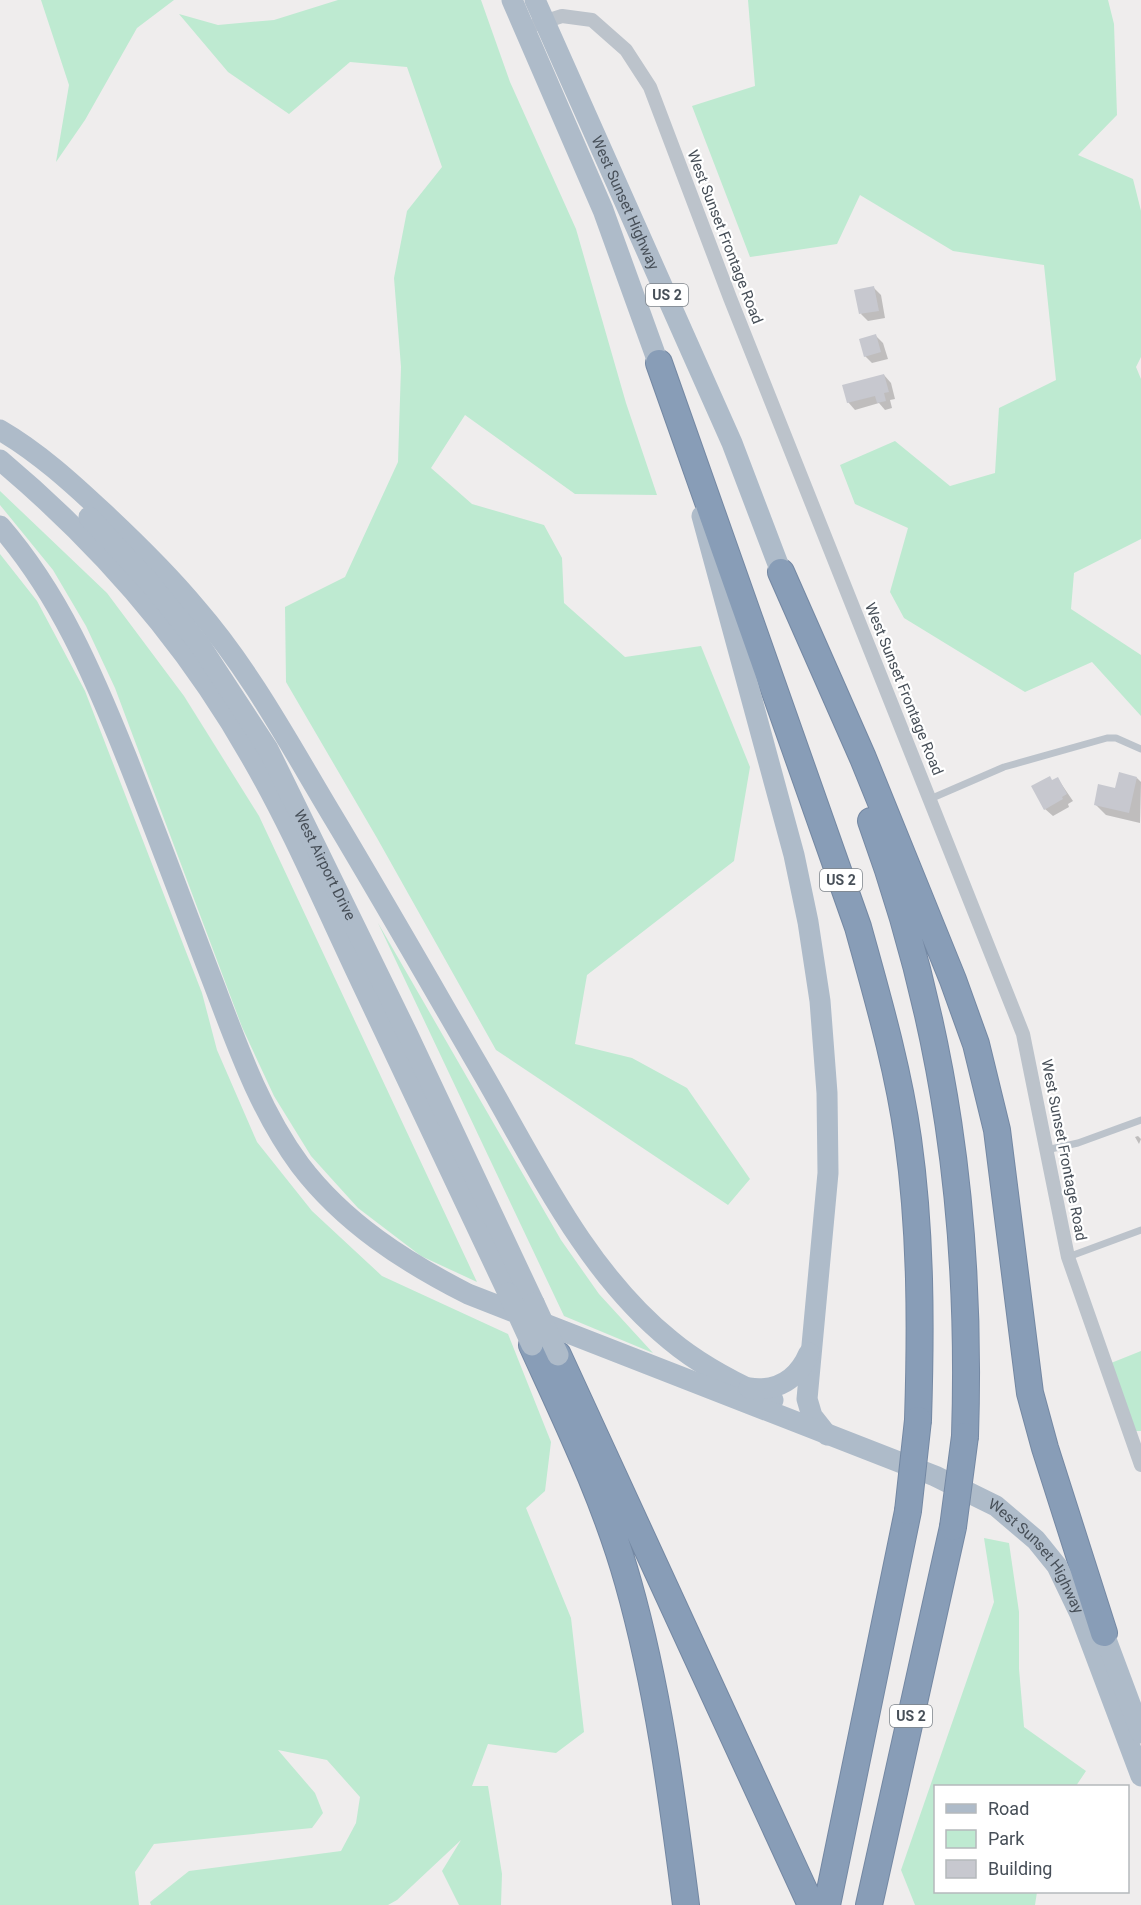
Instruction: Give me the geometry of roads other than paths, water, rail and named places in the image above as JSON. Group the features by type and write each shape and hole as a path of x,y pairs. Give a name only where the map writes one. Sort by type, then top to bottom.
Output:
{"highway":[{"name":"US 2","path":"659,363 854,915 879,1001 900,1091 914,1190 919,1257 918,1420 908,1510 827,1905"},
{"name":"US 2","path":"781,572 881,849 901,911 934,1038 954,1149 964,1258 967,1350 965,1436 953,1527 869,1905"},
{"path":"781,572 862,758 953,980 976,1044 997,1130 1030,1393 1045,1448 1104,1633"},
{"path":"532,1345 589,1475 627,1579 657,1702 686,1905"},
{"path":"558,1355 811,1905"}],"main road":[{"name":"West Sunset Highway","path":"512,0 534,26 727,432 781,572"},
{"name":"West Sunset Highway","path":"535,0 534,26 659,363 794,855 815,962 826,1069 828,1152 824,1234 807,1393 812,1416"},
{"path":"0,430 20,442 77,487 140,546 198,610 243,671 290,744 585,1245 611,1281 654,1326 699,1361 743,1387 947,1468 1010,1501 1039,1526 1065,1555 1084,1586 1141,1733"},
{"name":"West Airport Drive","path":"0,437 59,487 123,552 200,645 248,716 288,786 329,870 558,1355"},
{"name":"West Airport Drive","path":"0,460 52,506 118,573 171,637 237,732 297,845 532,1345"},
{"name":"West Sunset Highway","path":"0,526 24,553 73,631 138,785 261,1101 301,1167 346,1215 388,1248 417,1268 468,1294 976,1495 1012,1518 1036,1540 1057,1566 1073,1596 1141,1776"},
{"path":"743,1387 767,1389 792,1378 806,1360 813,1338"},
{"path":"812,1416 827,1435"}],"street":[{"name":"West Sunset Frontage Road","path":"534,26 562,16 592,20 626,50 650,87 730,298 1023,1034 1068,1257 1141,1465"}],"lane":[{"path":"930,799 1004,767 1107,738 1116,738 1141,749"},
{"path":"1046,1150 1078,1143 1141,1120"},
{"path":"1068,1257 1141,1230"}]}
